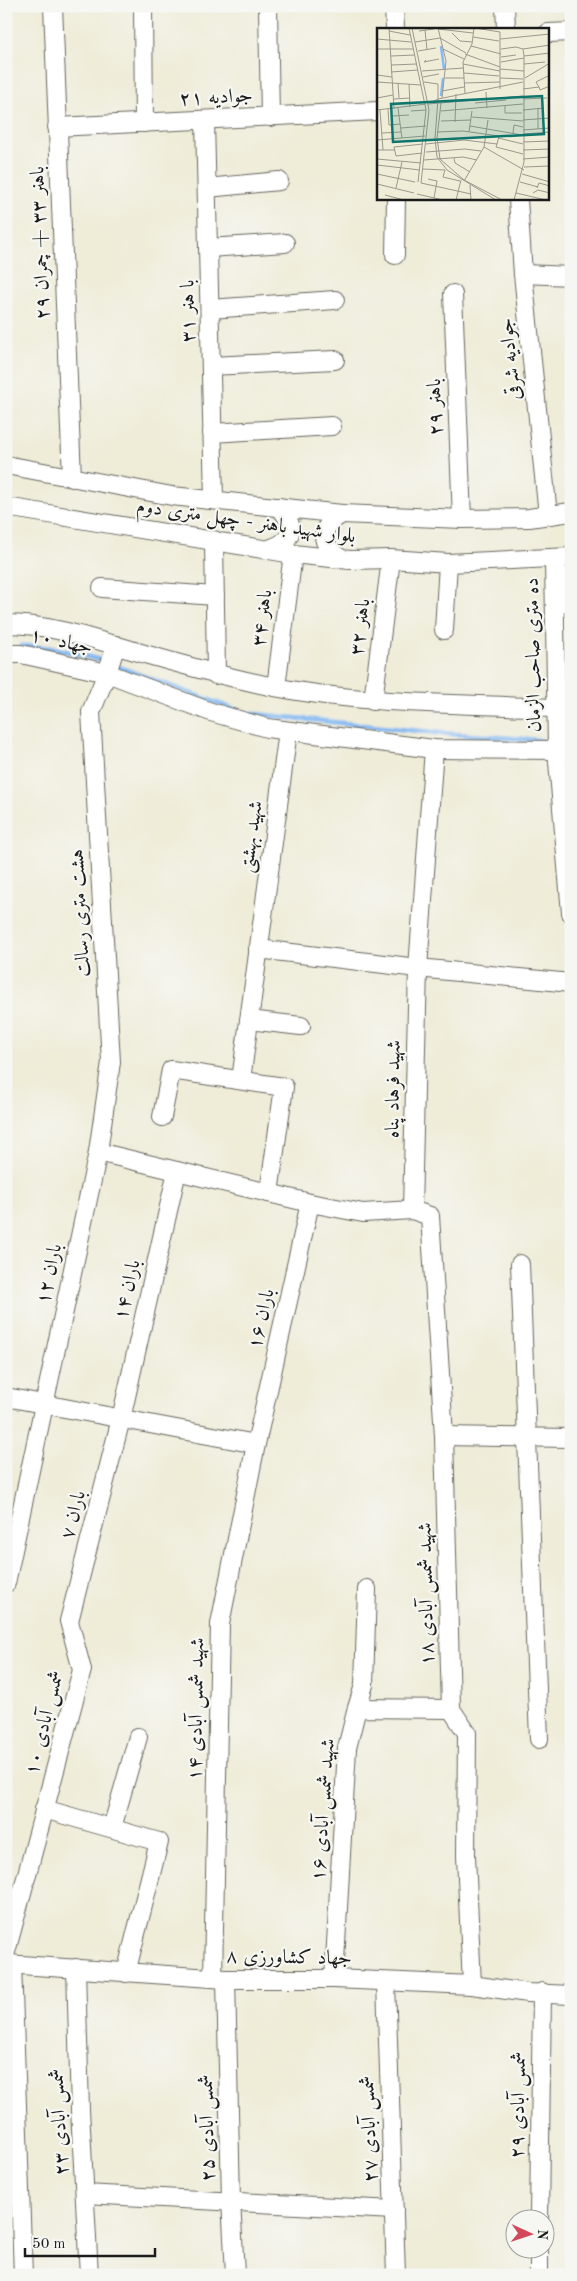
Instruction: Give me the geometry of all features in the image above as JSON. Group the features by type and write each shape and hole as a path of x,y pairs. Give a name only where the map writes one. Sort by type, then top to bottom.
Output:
{"street":[{"name":"باهنر ۳۳ + چمران ۲۹","path":"53,6 72,478"},
{"path":"143,6 144,123"},
{"path":"268,6 270,117"},
{"path":"394,6 394,28"},
{"path":"505,6 506,28"},
{"path":"550,33 571,32"},
{"name":"جوادیه ۲۱","path":"57,127 377,111"},
{"name":"با هنر ۳۱","path":"206,121 214,500"},
{"path":"207,188 279,181"},
{"path":"396,200 396,256"},
{"name":"جوادیه شرقی","path":"518,200 523,274 548,515"},
{"path":"208,248 285,243"},
{"path":"523,274 571,276"},
{"name":"باهنر ۲۹","path":"453,294 462,519"},
{"path":"210,309 335,300"},
{"path":"211,366 335,360"},
{"path":"212,433 332,426"},
{"name":"بلوار شهید باهنر - چهل متری دوم","path":"6,465 172,496 342,514 462,519 528,518 571,512"},
{"name":"بلوار شهید باهنر - چهل متری دوم","path":"6,506 293,554 350,560 391,559 448,563 562,558"},
{"path":"269,550 283,545 291,532 289,518 279,507"},
{"path":"340,558 328,550 323,535 329,522 342,514"},
{"path":"214,540 216,675"},
{"name":"باهنر ۳۴","path":"276,687 293,554"},
{"path":"562,558 571,606"},
{"name":"ده متری صاحب الزمان","path":"562,558 563,709 557,750 571,914"},
{"name":"باهنر ۳۲","path":"373,701 391,559"},
{"path":"444,630 448,563"},
{"path":"102,588 215,596"},
{"path":"6,624 27,624 116,645 216,675 276,687 373,701 563,709"},
{"name":"هشت متری رسالت","path":"98,1152 110,1062 91,712 116,645"},
{"name":"جهاد ۱۰","path":"6,654 21,654 107,673 211,712 267,728 434,749 557,750"},
{"name":"شهید بهشتی","path":"240,1080 288,731"},
{"name":"شهید فرهاد پناه","path":"412,1210 418,968 434,749"},
{"path":"258,949 418,968 571,983"},
{"path":"249,1020 301,1026"},
{"path":"162,1116 170,1070 284,1087 269,1193"},
{"path":"98,1152 310,1203 363,1213 412,1210"},
{"name":"باران ۱۲","path":"6,1583 98,1152"},
{"name":"باران ۱۴","path":"121,1420 177,1171"},
{"name":"باران ۱۶","path":"256,1444 310,1203"},
{"name":"شهید شمس آبادی ۱۸","path":"412,1210 430,1216 444,1436 451,1709"},
{"path":"520,1264 525,1438 539,1739"},
{"path":"6,1396 121,1420 256,1444"},
{"name":"باران ۷","path":"69,1621 121,1420"},
{"path":"444,1436 571,1438"},
{"name":"شهید شمس آبادی ۱۴","path":"220,1979 220,1624 256,1444"},
{"name":"شهید شمس آبادی ۱۶","path":"334,1979 346,1748 364,1685 367,1589"},
{"name":"شمس آبادی ۱۰","path":"23,2275 8,1960 44,1809 82,1670 69,1621"},
{"path":"357,1708 451,1709 467,1732 466,1856 472,1985"},
{"path":"112,1828 138,1737"},
{"path":"44,1809 159,1842 126,1973"},
{"name":"جهاد کشاورزی ۸","path":"8,1960 126,1973 220,1979 334,1979 386,1983 472,1985 528,1993 542,1992 571,1995"},
{"name":"شمس آبادی ۲۳","path":"76,1968 80,2110 89,2275"},
{"name":"شمس آبادی ۲۵","path":"220,1979 235,2275"},
{"name":"شمس آبادی ۲۷","path":"386,1983 396,2275"},
{"name":"شمس آبادی ۲۹","path":"539,2208 542,1992"},
{"path":"85,2194 231,2200 394,2210"},
{"path":"539,2258 539,2275"}],"waterway":[{"path":"22,646 53,648 97,659 244,713 439,733 537,740 548,743"},
{"path":"559,745 571,748"}]}
